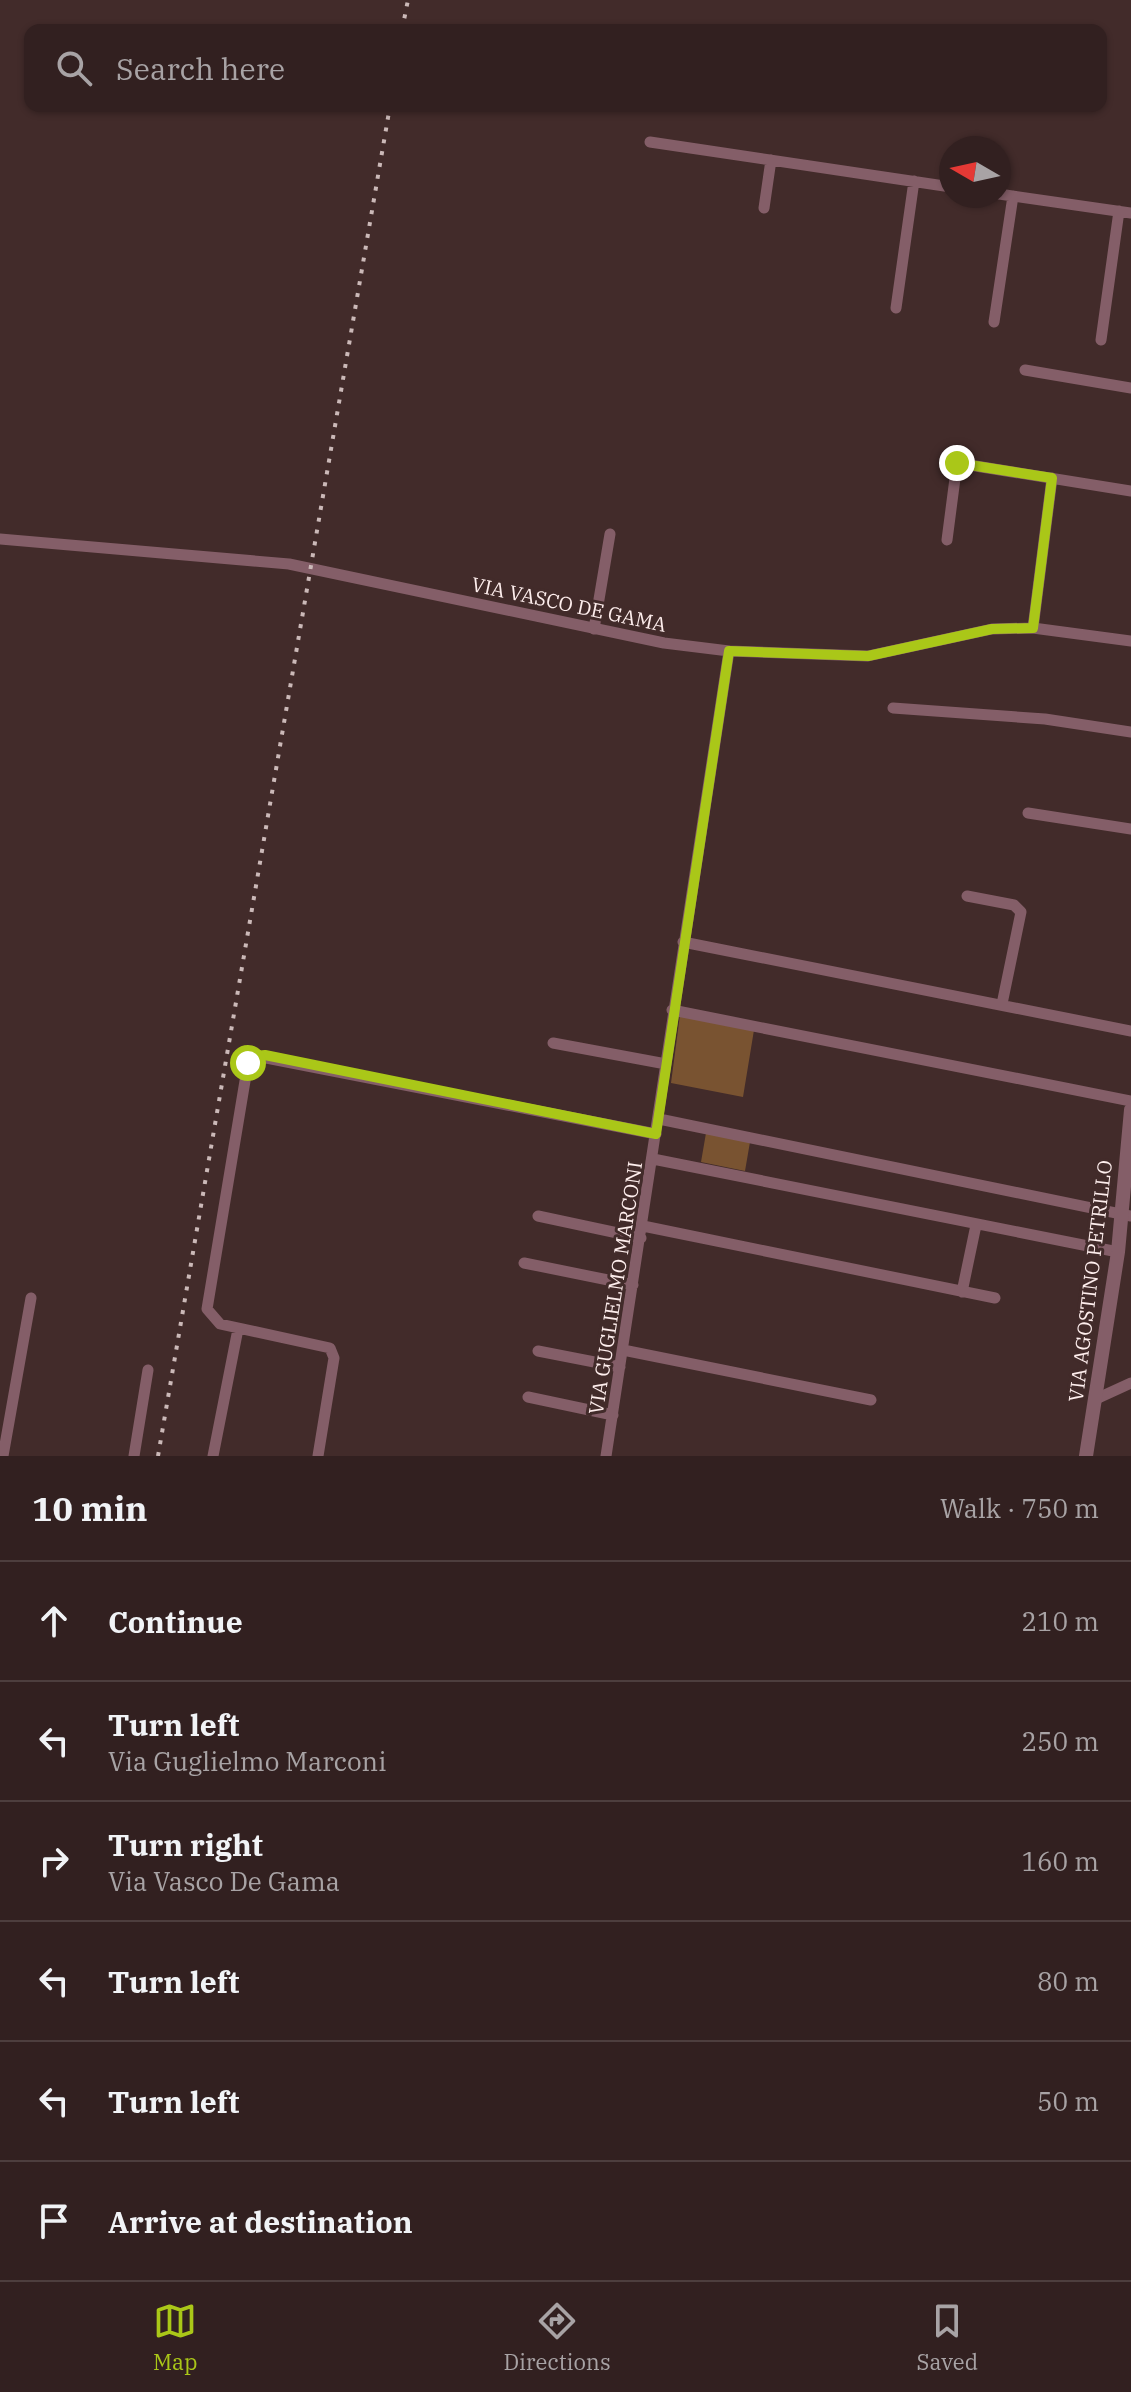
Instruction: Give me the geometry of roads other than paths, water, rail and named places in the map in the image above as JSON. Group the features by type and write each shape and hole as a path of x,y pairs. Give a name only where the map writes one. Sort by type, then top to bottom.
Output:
{"street":[{"path":"650,142 939,185"},
{"path":"764,208 771,160"},
{"path":"896,308 914,181"},
{"path":"994,322 1013,196 1125,212 1101,340"},
{"path":"1025,370 1131,388"},
{"path":"947,540 957,463 1131,491"},
{"path":"1033,628 1052,478"},
{"path":"594,629 610,534"},
{"name":"VIA VASCO DE GAMA","path":"0,539 289,564 594,629 729,651 868,656 992,629 1033,628 1131,641"},
{"name":"VIA GUGLIELMO MARCONI","path":"606,1456 729,651"},
{"path":"893,708 1045,719 1131,732"},
{"path":"1028,813 1131,829"},
{"path":"967,896 1014,905 1021,912 1002,1004"},
{"path":"683,942 1131,1031"},
{"path":"672,1010 1131,1101"},
{"path":"553,1043 666,1064"},
{"path":"318,1456 334,1358 330,1348 238,1329 212,1318 207,1298 248,1063 256,1056 656,1134"},
{"name":"VIA AGOSTINO PETRILLO","path":"1086,1456 1126,1215 1131,1110"},
{"path":"659,1119 1126,1215"},
{"path":"653,1159 1118,1252"},
{"path":"538,1216 642,1232 995,1298"},
{"path":"962,1292 976,1225"},
{"path":"524,1263 633,1285"},
{"path":"3,1456 31,1298"},
{"path":"213,1456 238,1329"},
{"path":"623,1350 871,1400"},
{"path":"538,1351 620,1367"},
{"path":"134,1456 148,1370"},
{"path":"1096,1399 1131,1383"},
{"path":"528,1397 613,1415"}],"railway":[{"path":"403,24 408,0"},
{"path":"158,1456 389,112"}]}
